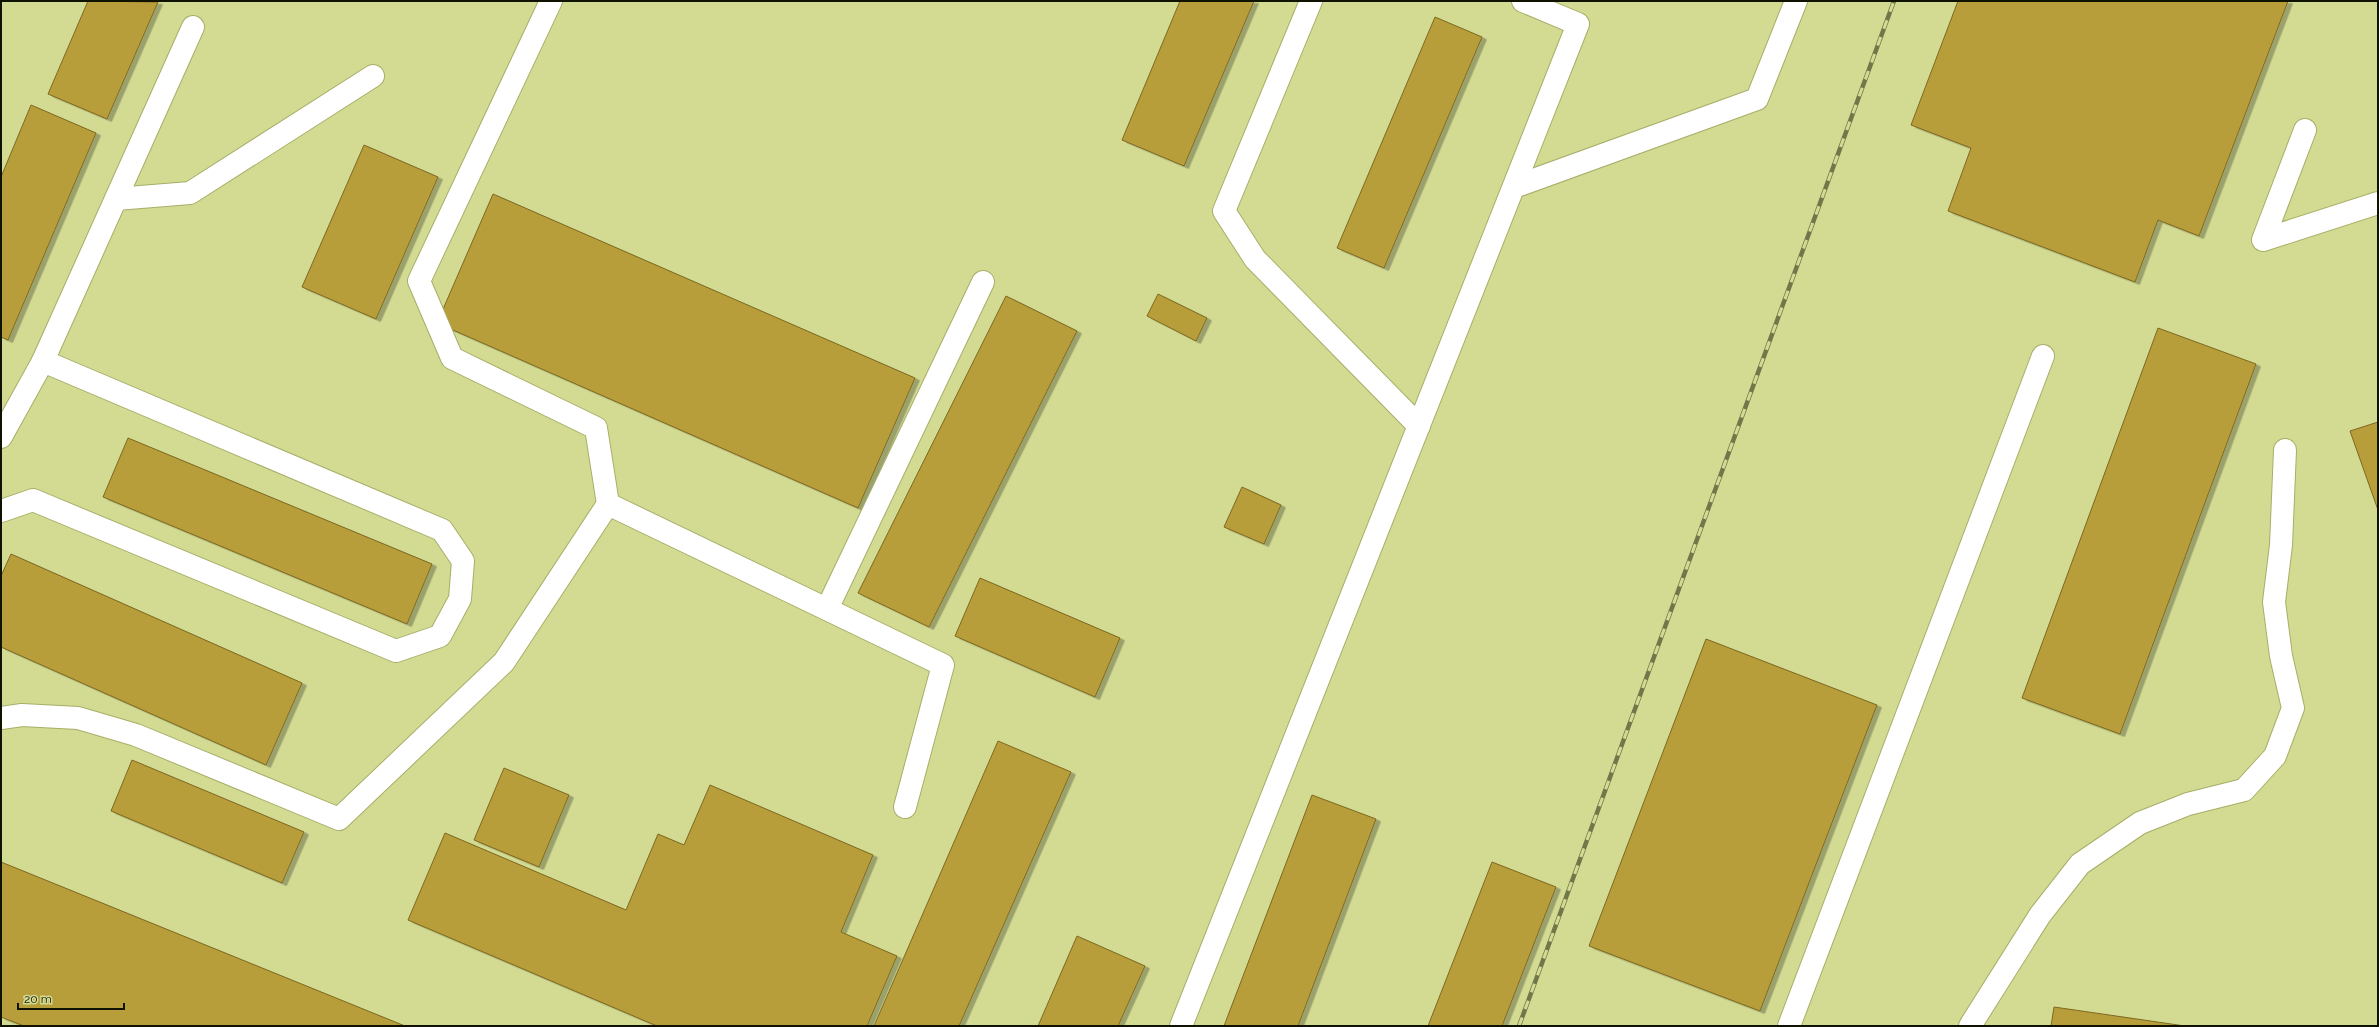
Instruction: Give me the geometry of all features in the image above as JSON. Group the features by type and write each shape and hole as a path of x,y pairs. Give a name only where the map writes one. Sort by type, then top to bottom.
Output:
{"street":[{"path":"1,718 22,715 78,718 136,735 339,819 504,662 608,504 596,428 452,358 419,281 551,1"},
{"path":"1311,1 1224,211 1255,259 1419,426"},
{"path":"1181,1026 1578,24 1523,1"},
{"path":"1514,187 1757,99 1796,1"},
{"path":"1,437 43,361 193,27"},
{"path":"116,199 190,193 373,76"},
{"path":"2305,130 2263,240 2378,203"},
{"path":"827,609 983,282"},
{"path":"1789,1026 2043,356"},
{"path":"1,511 33,500 396,651 440,636 460,598 463,561 442,530 43,361"},
{"path":"1970,1026 2040,915 2080,864 2140,823 2188,804 2244,790 2275,756 2293,708 2281,656 2274,602 2282,545 2285,450"},
{"path":"608,504 943,665 905,807"}],"building":[{"path":"88,1 158,2 107,119 48,94"},
{"path":"1180,1 1254,1 1184,166 1122,140"},
{"path":"1958,1 2288,1 2199,236 2158,220 2135,282 1948,211 1971,148 1911,125"},
{"path":"1435,17 1482,37 1384,268 1337,248"},
{"path":"31,105 96,133 8,340 1,337 1,177"},
{"path":"364,145 438,177 376,319 302,287"},
{"path":"493,194 915,378 858,508 437,323"},
{"path":"1158,294 1207,318 1196,341 1147,316"},
{"path":"1006,296 1077,331 929,627 858,593"},
{"path":"2158,328 2256,364 2120,734 2022,698"},
{"path":"2378,422 2378,510 2350,431"},
{"path":"128,438 432,564 407,624 103,497"},
{"path":"1242,487 1281,505 1264,544 1224,527"},
{"path":"11,554 302,683 266,765 1,647 1,576"},
{"path":"980,578 1120,638 1095,697 955,636"},
{"path":"1706,639 1877,705 1760,1011 1589,946"},
{"path":"998,741 1071,772 959,1026 874,1026"},
{"path":"132,760 304,832 282,883 111,811"},
{"path":"504,768 569,795 539,867 474,840"},
{"path":"710,785 873,855 841,932 897,956 867,1026 657,1026 408,920 445,833 626,910 658,834 684,845"},
{"path":"1312,795 1376,819 1298,1026 1224,1026"},
{"path":"1,862 405,1026 24,1026 1,1017"},
{"path":"1492,862 1556,887 1502,1026 1428,1026"},
{"path":"1077,936 1145,966 1118,1026 1038,1026"},
{"path":"2054,1007 2185,1026 2051,1026"}],"railway":[{"path":"1519,1026 1894,1"}]}
